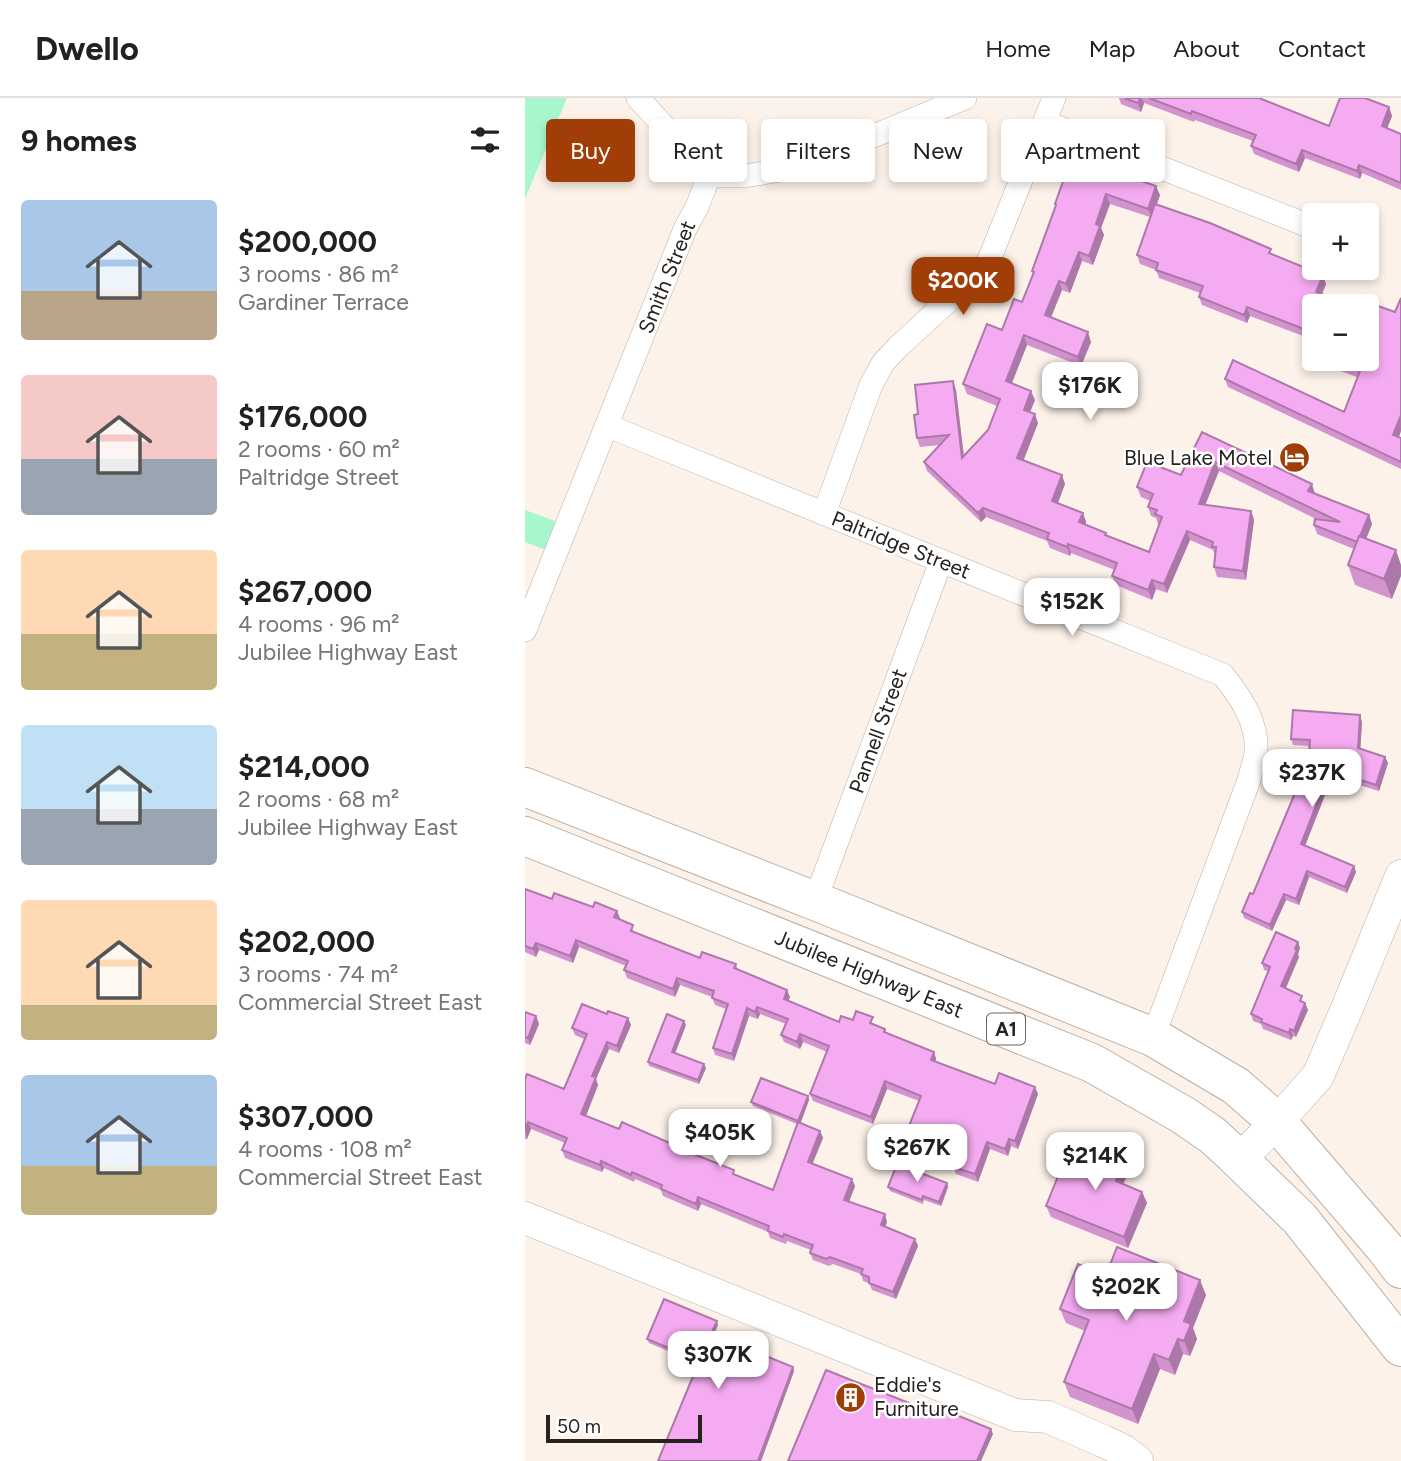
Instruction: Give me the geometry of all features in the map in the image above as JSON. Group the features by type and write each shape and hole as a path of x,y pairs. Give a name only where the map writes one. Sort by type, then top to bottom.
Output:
{"highway":[{"name":"A1","path":"525,787 1153,1037 1236,1086 1277,1122 1401,1269"},
{"name":"Jubilee Highway East","path":"525,836 1092,1063 1183,1115 1212,1135 1300,1219 1401,1347"},
{"path":"635,880 652,837"}],"street":[{"path":"638,98 657,119"},
{"path":"747,176 799,167 965,98"},
{"path":"1046,119 1054,98"},
{"path":"1165,169 1302,223"},
{"name":"Smith Street","path":"525,630 706,182"},
{"path":"824,514 871,385 883,363 989,260 1021,182"},
{"name":"Paltridge Street","path":"608,426 1223,675 1239,696 1253,722 1256,751 1249,780 1153,1037"},
{"name":"Pannell Street","path":"815,901 941,561"},
{"path":"1239,1160 1318,1076 1401,876"},
{"path":"525,1218 1015,1415 1048,1417 1103,1441 1137,1461"},
{"path":"1015,1415 1029,1432 1097,1461"}],"green space":[{"path":"525,98 567,98 558,119 546,119 546,148 525,199"},
{"path":"525,510 558,522 548,551 525,542"}],"building":[{"path":"1124,98 1140,98 1138,103"},
{"path":"1149,98 1259,98 1329,126 1340,98 1365,98 1389,107 1382,126 1401,134 1401,183 1359,165 1357,171 1302,150 1296,164 1251,146 1256,135"},
{"path":"1063,182 1144,182 1156,186 1148,209 1106,194 1096,224 1100,226 1089,256 1079,252 1066,284 1059,281 1045,315 1088,332 1078,357 1024,335 1006,381 1031,391 1024,410 1035,414 1017,458 1062,475 1052,501 1083,513 1079,522 1149,552 1162,517 1155,514 1157,510 1148,507 1153,494 1137,487 1147,462 1181,475 1202,432 1312,484 1308,491 1369,515 1357,542 1314,525 1315,519 1340,522 1215,462 1199,504 1251,511 1243,571 1214,567 1216,547 1212,547 1213,542 1187,531 1164,584 1152,580 1148,590 1112,576 1117,563 1047,539 1049,533 983,508 978,513 924,462 949,435 917,438 914,415 918,414 915,385 953,381 962,458 988,430 1000,399 963,384 987,324 1002,330 1014,299 1022,302"},
{"path":"1155,204 1210,223 1271,249 1269,253 1302,266 1302,280 1321,280 1316,292 1321,294 1302,294 1302,328 1247,307 1244,315 1199,297 1203,286 1156,270 1158,263 1137,255"},
{"path":"1401,298 1401,415 1393,435 1401,438 1401,462 1225,379 1233,360 1344,412 1360,371 1379,371 1379,306 1395,312"},
{"path":"1359,536 1396,550 1384,579 1348,565"},
{"path":"1293,710 1360,715 1358,748 1385,757 1376,785 1330,770 1301,844 1354,866 1345,887 1307,871 1296,899 1284,894 1270,925 1242,912 1250,893 1253,894 1302,776 1307,778 1310,740 1291,739"},
{"path":"525,889 552,899 554,893 593,907 595,902 617,911 614,917 633,925 631,931 700,958 702,952 736,964 734,968 787,990 784,999 839,1022 841,1016 853,1020 856,1011 873,1017 870,1023 885,1029 884,1032 934,1052 931,1060 995,1084 999,1073 1035,1087 1015,1141 1009,1139 1005,1149 987,1142 975,1174 953,1167 959,1151 907,1131 921,1096 885,1081 871,1117 810,1094 829,1046 800,1034 797,1042 781,1035 788,1019 757,1007 755,1012 747,1008 732,1054 713,1048 728,1004 712,998 714,991 677,978 673,989 624,970 628,961 576,940 570,956 536,943 533,949 525,946"},
{"path":"1276,932 1298,942 1281,986 1302,996 1300,1001 1305,1003 1294,1031 1290,1029 1289,1033 1261,1022 1262,1019 1251,1014 1270,967 1262,963"},
{"path":"582,1004 607,1014 608,1011 628,1018 617,1046 607,1042 592,1076 596,1077 581,1114 619,1129 622,1122 734,1170 733,1174 773,1190 798,1122 820,1131 808,1162 852,1179 844,1200 885,1214 881,1225 915,1239 893,1292 869,1283 869,1277 861,1274 863,1269 810,1253 813,1245 768,1231 769,1226 698,1197 696,1204 661,1189 662,1185 632,1172 631,1175 601,1161 600,1165 562,1150 567,1138 528,1122 525,1130 527,1074 564,1089 587,1034 572,1028"},
{"path":"525,1012 536,1016 528,1038 525,1037"},
{"path":"667,1014 684,1021 672,1052 704,1064 698,1080 648,1062"},
{"path":"761,1078 808,1096 798,1121 751,1102"},
{"path":"1099,1146 1116,1153 1114,1160 1123,1164 1116,1181 1142,1192 1124,1237 1046,1206 1065,1159 1072,1160 1077,1148 1096,1156"},
{"path":"897,1164 947,1183 939,1202 923,1196 922,1200 888,1187"},
{"path":"1117,1247 1200,1280 1184,1321 1191,1324 1184,1341 1178,1339 1169,1360 1154,1354 1132,1409 1064,1382 1089,1320 1060,1309 1078,1264 1106,1275"},
{"path":"664,1299 717,1321 710,1336 793,1367 758,1461 658,1461 696,1369 678,1362 681,1353 647,1339"},
{"name":"Eddie's Furniture","path":"826,1370 934,1413 937,1407 991,1429 977,1461 788,1461"}],"place":[{"name":"Blue Lake Motel","path":"1295,458"},
{"name":"Eddie's Furniture","path":"851,1397"}]}
